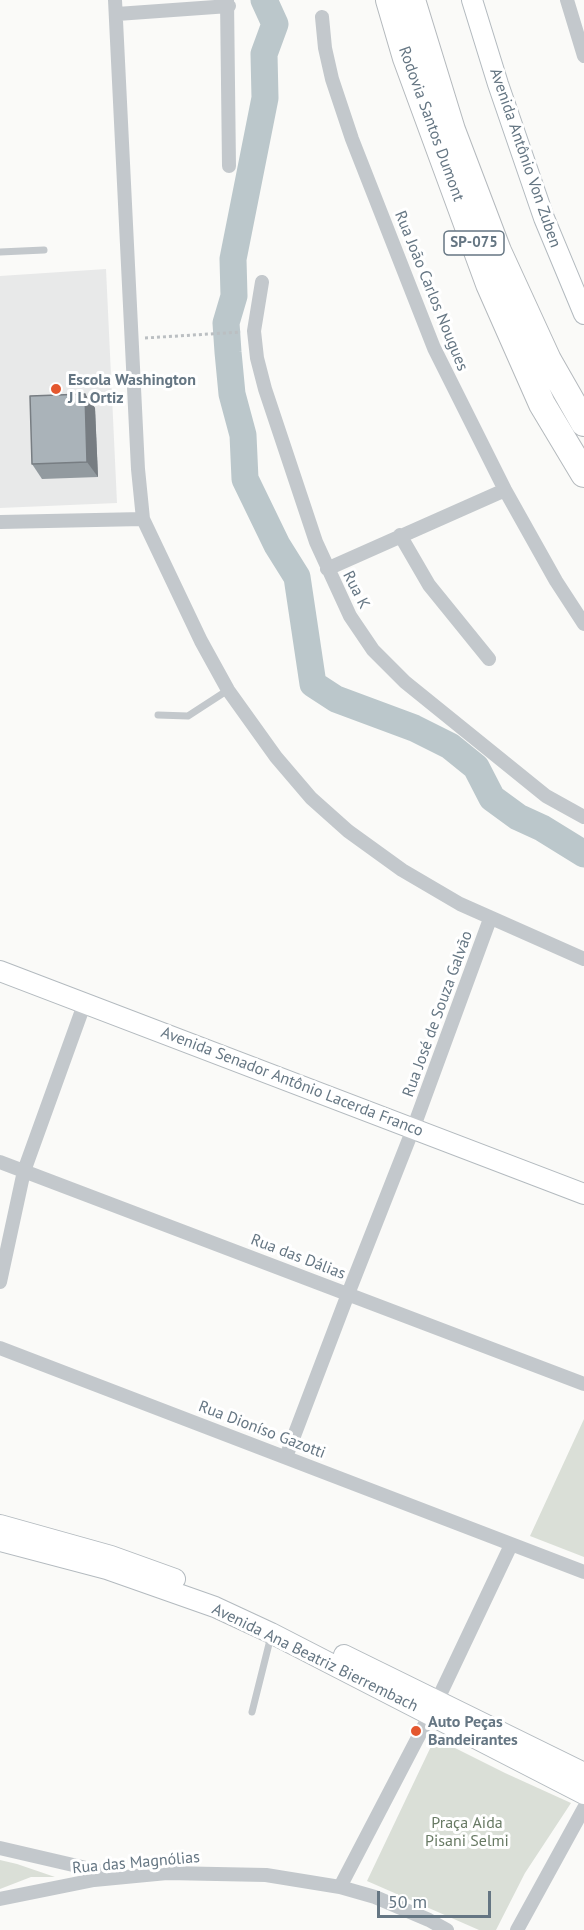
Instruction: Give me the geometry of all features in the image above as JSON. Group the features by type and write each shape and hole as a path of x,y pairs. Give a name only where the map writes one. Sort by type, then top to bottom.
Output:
{"highway":[{"name":"Rodovia Santos Dumont","path":"389,0 406,58 489,284 542,404 584,474"},
{"name":"Rodovia Santos Dumont","path":"412,0 452,130 498,251 548,360 584,423"}],"street":[{"name":"Avenida Antônio Von Zuben","path":"472,0 544,218 584,314"},
{"path":"567,0 584,56"},
{"path":"229,166 228,3 116,7 138,469 143,519 201,641 228,690 276,757 311,798 348,831 402,870 490,919 584,959"},
{"name":"Rua João Carlos Nougues","path":"322,17 325,48 332,79 352,139 434,348 505,490 584,624"},
{"name":"Rua K","path":"262,282 254,331 257,358 293,474 327,570 350,616 373,650 405,682 546,796 584,817"},
{"path":"327,570 400,535 505,490"},
{"path":"0,522 143,519"},
{"path":"400,535 429,585 489,659"},
{"name":"Rua José de Souza Galvão","path":"286,1457 413,1129 490,919"},
{"name":"Avenida Senador Antônio Lacerda Franco","path":"0,971 584,1194"},
{"path":"0,1282 24,1171 85,1002"},
{"name":"Rua das Dálias","path":"0,1162 584,1384"},
{"name":"Rua Dioníso Gazotti","path":"0,1348 584,1572"},
{"name":"Avenida Ana Beatriz Bierrembach","path":"0,1525 111,1556 176,1579 338,1652 584,1794"},
{"name":"Avenida Ana Beatriz Bierrembach","path":"0,1541 107,1569 215,1607 584,1773"},
{"path":"340,1887 433,1707 511,1545"},
{"path":"517,1930 584,1808"},
{"path":"0,1848 124,1877"},
{"name":"Rua das Magnólias","path":"0,1899 94,1880 167,1873 267,1875 340,1887 375,1897 447,1930"}],"lane":[{"path":"0,252 44,250"},
{"path":"158,716 188,716 228,690"},
{"path":"252,1712 271,1633"}],"path":[{"path":"132,339 233,333"}],"shaded area":[{"name":"Escola Washington J L Ortiz","path":"106,269 117,503 0,508 0,276"}],"green space":[{"path":"584,1419 584,1557 530,1536"},
{"name":"Praça Aida Pisani Selmi","path":"435,1738 571,1803 525,1873 496,1930 479,1930 367,1881"},
{"path":"0,1860 55,1877 31,1877 0,1889"}],"building":[{"path":"85,394 87,462 32,464 30,396"}],"waterway":[{"path":"264,0 275,24 264,54 265,98 233,259 234,296 226,323 228,352 232,394 243,435 245,479 277,545 297,577 313,684 336,699 414,728 450,746 476,767 492,798 518,817 542,828 584,854"}],"place":[{"name":"Escola Washington J L Ortiz","path":"56,389"},
{"name":"Auto Peças Bandeirantes","path":"416,1731"}]}
